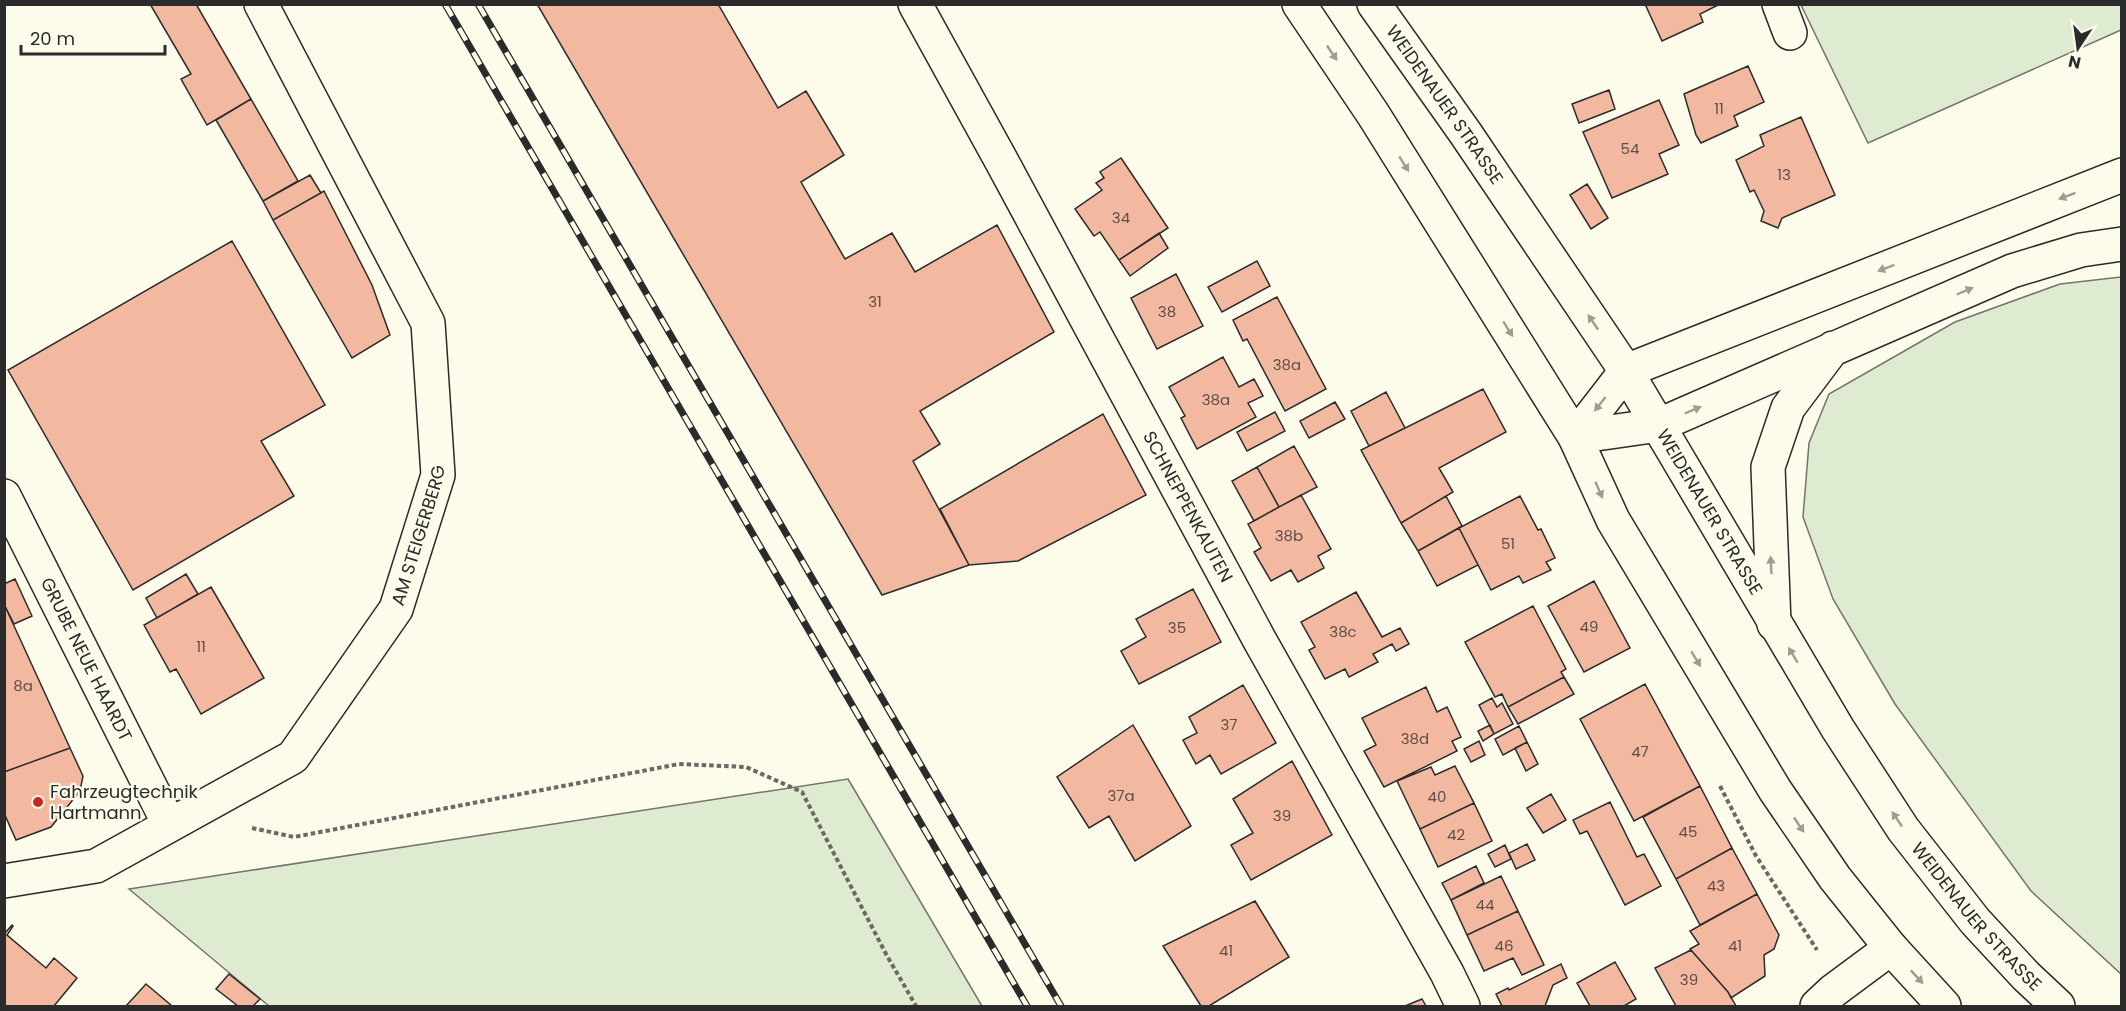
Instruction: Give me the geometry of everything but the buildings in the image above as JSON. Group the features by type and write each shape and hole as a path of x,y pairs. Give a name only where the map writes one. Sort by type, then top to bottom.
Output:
{"main road":[{"name":"AM STEIGERBERG","path":"4,881 96,866 293,757 396,609 438,475 428,323 261,4"},
{"name":"SCHNEPPENKAUTEN","path":"915,4 1007,170 1259,639 1447,973 1463,1006"},
{"path":"1299,4 1373,114 1575,437 1613,520 1775,790 1834,878 1890,948 1944,1006"},
{"name":"WEIDENAUER STRASSE","path":"1374,4 1466,134 1626,371 1774,624 1903,829 1975,921 2026,976 2058,1006"},
{"path":"1575,437 1626,371 2121,175"},
{"path":"1575,437 1659,424 2012,271 2081,250 2121,244"},
{"path":"1774,624 1768,467 1788,408 1834,347"},
{"name":"GRUBE NEUE HAARDT","path":"4,496 169,824"},
{"path":"1817,1006 1890,948"}],"path":[{"path":"248,828 294,837 679,764 746,766 802,792 886,954 916,1006"}],"green space":[{"path":"1801,5 2121,5 2121,30 1868,143"},
{"path":"2122,277 2121,974 2031,891 1895,704 1833,599 1803,517 1809,443 1829,394 1955,322 2060,284"},
{"path":"848,779 982,1006 269,1006 129,889"}],"railway":[{"path":"445,4 1027,1006"},
{"path":"478,4 1061,1006"}],"place":[{"name":"Fahrzeugtechnik Hartmann","path":"38,802"}]}
